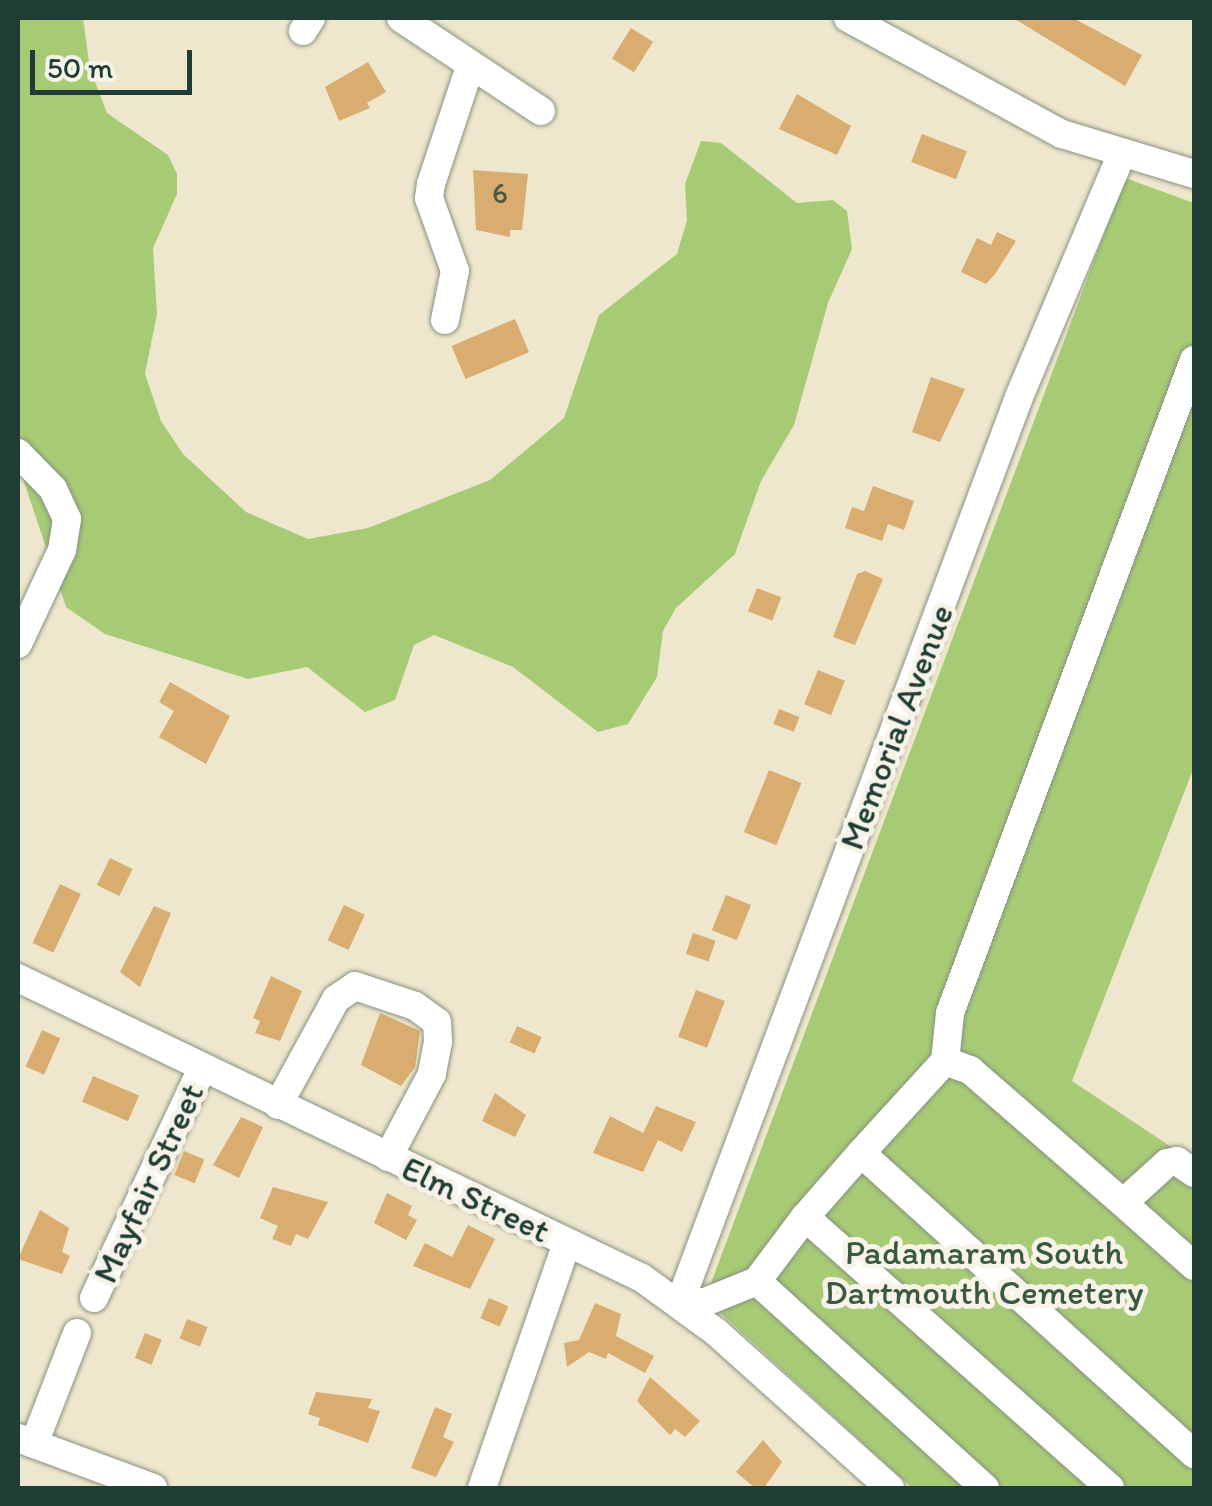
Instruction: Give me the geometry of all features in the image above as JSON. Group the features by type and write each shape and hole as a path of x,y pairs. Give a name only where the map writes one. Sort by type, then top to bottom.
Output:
{"street":[{"path":"401,18 541,111"},
{"path":"848,18 987,97 1120,156 1194,174"},
{"path":"445,320 455,272 429,198 430,184 471,64"},
{"name":"Memorial Avenue","path":"680,1302 1019,396 1120,156"},
{"path":"680,1302 705,1302 757,1282 805,1217 945,1061 950,1013 1194,360"},
{"path":"18,453 53,489 67,519 62,550 18,644"},
{"name":"Elm Street","path":"18,978 567,1243 680,1302 890,1488"},
{"path":"278,1105 336,999 355,986 415,1006 437,1022 438,1042 432,1074 388,1157"},
{"path":"945,1061 970,1070 1194,1266"},
{"name":"Mayfair Street","path":"94,1298 202,1068"},
{"path":"861,1153 1194,1454"},
{"path":"1122,1203 1167,1163 1177,1161 1194,1173"},
{"path":"805,1217 1110,1488"},
{"path":"482,1488 567,1243"},
{"path":"757,1282 985,1488"},
{"path":"77,1333 26,1441 153,1488"}],"green space":[{"path":"18,18 83,18 90,69 107,113 168,155 177,174 177,194 153,248 157,314 145,374 161,421 183,454 246,512 308,539 368,528 490,480 564,418 599,315 677,254 687,220 685,184 701,141 721,143 797,203 833,200 847,211 852,249 828,303 794,425 761,481 735,554 676,608 663,631 657,677 628,724 598,732 513,667 434,635 414,645 395,700 365,712 307,667 248,679 105,634 66,607 18,464"},
{"name":"Padamaram South Dartmouth Cemetery","path":"1125,178 1194,203 1194,767 1072,1081 1194,1162 1194,1488 912,1488 705,1299"}],"building":[{"path":"1013,18 1073,18 1142,55 1125,86"},
{"path":"631,28 653,42 634,72 612,59"},
{"path":"368,62 386,92 367,103 370,108 339,121 325,87"},
{"path":"797,94 851,126 837,155 779,129"},
{"path":"922,134 967,151 956,179 911,162"},
{"path":"473,170 528,174 522,230 510,230 510,237 476,230"},
{"path":"997,232 1016,241 986,284 961,272 977,238 991,245"},
{"path":"515,319 529,352 466,379 451,346"},
{"path":"931,377 965,389 940,442 912,432"},
{"path":"873,486 914,501 904,530 888,524 882,541 845,528 852,507 864,511"},
{"path":"865,571 883,579 855,645 833,637 857,574"},
{"path":"757,588 781,597 772,621 748,611"},
{"path":"818,670 845,681 831,715 804,704"},
{"path":"170,682 230,716 206,764 159,737 174,711 159,702"},
{"path":"779,709 800,717 794,732 773,724"},
{"path":"769,770 801,783 776,845 744,832"},
{"path":"110,858 132,869 119,896 97,885"},
{"path":"60,884 81,894 53,953 33,943"},
{"path":"726,895 751,905 737,940 712,930"},
{"path":"344,905 365,915 348,950 328,940"},
{"path":"154,906 171,913 140,987 120,972"},
{"path":"693,933 716,941 709,962 686,954"},
{"path":"271,976 302,991 280,1041 255,1033 260,1021 253,1018"},
{"path":"696,990 725,1001 707,1048 678,1037"},
{"path":"380,1013 420,1031 415,1067 401,1086 361,1065"},
{"path":"517,1026 542,1037 534,1053 510,1042"},
{"path":"42,1030 60,1038 44,1075 26,1067"},
{"path":"93,1076 139,1096 128,1121 82,1102"},
{"path":"495,1093 526,1115 515,1137 482,1121"},
{"path":"656,1106 696,1122 682,1152 658,1140 643,1172 593,1153 610,1116 643,1133"},
{"path":"241,1117 263,1127 239,1178 213,1165"},
{"path":"184,1151 204,1159 195,1183 174,1175"},
{"path":"273,1187 328,1202 308,1239 296,1234 291,1246 272,1239 278,1226 260,1218"},
{"path":"387,1193 412,1206 408,1215 417,1220 406,1240 374,1223"},
{"path":"40,1210 69,1228 62,1252 70,1256 62,1274 18,1259"},
{"path":"468,1225 495,1239 470,1289 413,1266 425,1243 452,1257"},
{"path":"489,1298 508,1306 500,1326 480,1318"},
{"path":"595,1303 621,1314 616,1336 654,1356 645,1373 608,1353 606,1359 589,1352 567,1367 564,1343 579,1340"},
{"path":"187,1319 208,1327 200,1346 179,1339"},
{"path":"145,1333 162,1340 152,1365 135,1358"},
{"path":"650,1377 700,1421 685,1437 675,1429 670,1435 637,1401"},
{"path":"316,1392 372,1399 368,1408 380,1411 368,1443 318,1425 320,1418 308,1414"},
{"path":"435,1407 452,1414 443,1437 454,1442 436,1477 411,1468"},
{"path":"763,1440 782,1462 764,1488 755,1488 736,1472"}]}
